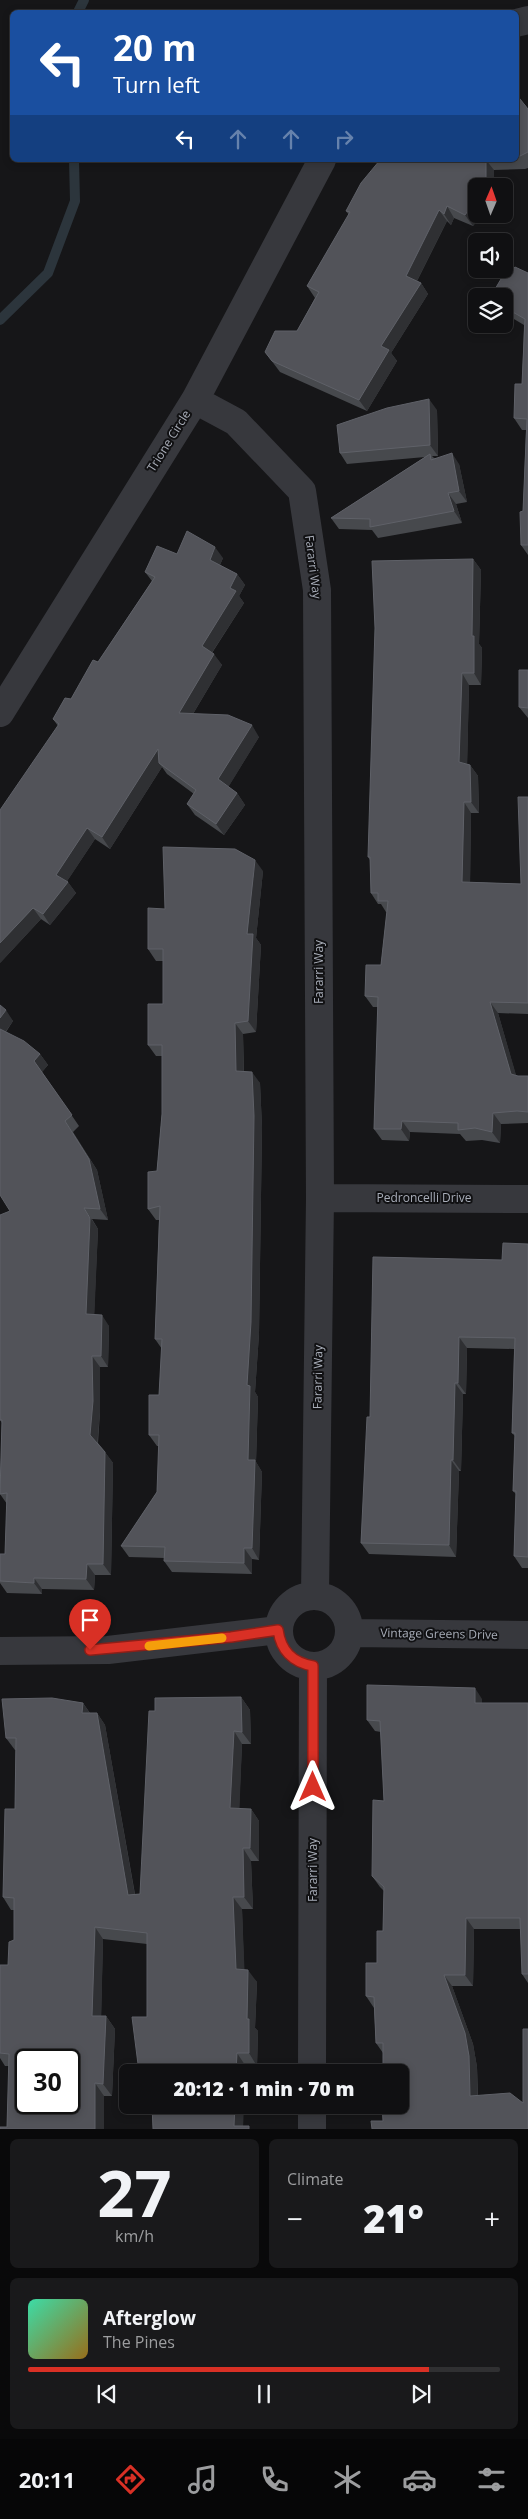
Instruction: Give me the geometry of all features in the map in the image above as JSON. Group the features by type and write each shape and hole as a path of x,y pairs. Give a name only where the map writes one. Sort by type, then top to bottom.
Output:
{"street":[{"name":"Trione Circle","path":"0,713 196,400 321,162"},
{"name":"Fararri Way","path":"196,400 236,422 302,491 317,590 320,1198 315,1595"},
{"name":"Pedroncelli Drive","path":"320,1198 528,1199"},
{"path":"315,1595 326,1597 340,1607 349,1621 350,1633 348,1643 342,1653 329,1662 313,1666 302,1664 289,1655 280,1641 278,1630 280,1619 294,1602 304,1597 315,1595"},
{"path":"0,1651 108,1650 278,1630"},
{"name":"Vintage Greens Drive","path":"350,1633 528,1635"},
{"name":"Fararri Way","path":"312,2064 313,1666"},
{"path":"312,2114 312,2129"}],"building":[{"path":"519,98 528,109 528,152 519,156"},
{"path":"378,162 486,162 486,178 468,178 468,211 465,215 447,206 444,214 439,210 406,276 421,283 381,346 389,350 359,400 272,361 265,352 275,331 297,331 319,292 307,286 350,212 346,211 361,183"},
{"path":"515,267 528,273 528,545 521,545 520,512 523,511 527,419 514,418 515,384 522,384 525,319 513,312 513,288 496,288 502,278 513,278 513,269"},
{"path":"429,399 430,445 340,453 337,425 387,408"},
{"path":"452,453 459,491 448,493 454,511 370,527 370,519 331,518 430,454 431,460"},
{"path":"187,531 215,547 210,560 237,574 230,588 236,591 202,646 214,654 179,713 228,715 252,725 218,779 237,793 216,824 187,804 196,790 159,763 158,749 102,837 87,828 56,875 68,882 43,914 33,908 0,943 0,810 59,724 53,719 65,698 71,699 93,660 98,662 155,577 145,572 157,546 177,554"},
{"path":"473,559 472,636 474,636 474,673 462,673 459,762 470,765 471,802 464,802 462,882 521,884 518,797 528,797 528,1003 490,1002 511,1074 528,1076 528,1112 493,1113 492,1132 475,1128 458,1130 458,1123 402,1121 401,1129 374,1129 378,997 365,996 366,965 381,965 388,901 378,901 378,893 371,893 370,857 368,857 375,628 372,561"},
{"path":"519,670 528,670 528,708 519,707"},
{"path":"163,847 235,849 255,860 247,934 253,934 248,1021 235,1023 236,1071 252,1072 254,1116 251,1322 247,1385 250,1386 248,1460 255,1460 252,1548 244,1548 244,1563 164,1561 165,1547 121,1546 157,1492 159,1435 149,1435 149,1395 159,1395 162,1339 155,1339 160,1206 148,1209 148,1172 157,1171 162,1114 162,1045 148,1045 148,1004 163,1004 163,949 148,949 148,908 165,909"},
{"path":"0,1005 6,1010 0,1018"},
{"path":"0,1029 24,1041 40,1054 34,1061 72,1115 65,1121 89,1159 100,1209 84,1208 90,1218 86,1314 102,1315 101,1356 92,1356 93,1401 90,1435 105,1452 103,1564 87,1564 86,1579 34,1578 34,1583 0,1581 0,1554 5,1554 7,1493 0,1494 2,1420 0,1420 0,1215 10,1211 0,1195"},
{"path":"503,1243 528,1244 528,1557 514,1556 516,1491 513,1491 515,1433 512,1433 515,1338 459,1337 458,1383 455,1383 453,1460 451,1460 449,1545 361,1543 367,1417 370,1417 373,1257 502,1260"},
{"path":"367,1685 475,1688 475,1703 528,1703 528,1974 522,1974 520,1918 466,1918 465,1975 444,1975 465,2033 469,2056 470,2096 510,2093 523,2103 523,2029 528,2029 528,2129 372,2129 371,2121 383,2121 383,2114 409,2114 409,2064 383,2064 383,2043 376,2043 374,1997 366,1996 366,1963 377,1963 377,1931 383,1931 384,1887 372,1876 373,1800 384,1801 380,1721 367,1720"},
{"path":"241,1697 242,1732 234,1731 230,1808 251,1809 250,1848 243,1848 244,1897 233,1897 236,1969 248,1970 247,2019 249,2019 249,2053 237,2053 236,2064 138,2064 132,2017 147,2017 147,1933 95,1927 92,2016 106,2016 103,2084 95,2083 95,2129 0,2129 0,2127 7,2127 9,2054 0,2053 0,1965 8,1965 9,1942 14,1940 14,1898 3,1897 5,1809 15,1809 16,1738 6,1738 2,1699 52,1698 83,1703 82,1713 97,1713 128,1895 140,1894 149,1711 155,1711 155,1698"},
{"path":"152,2114 235,2114 234,2126 249,2126 249,2129 153,2129"}],"waterway":[{"path":"79,10 84,0"},
{"path":"0,320 48,273 75,201 74,162"}],"slow traffic":[{"path":"149,1646 222,1638"}],"route":[{"path":"90,1650 108,1650 231,1637 278,1630 280,1641 292,1659 302,1664 313,1666 313,1787"}]}
